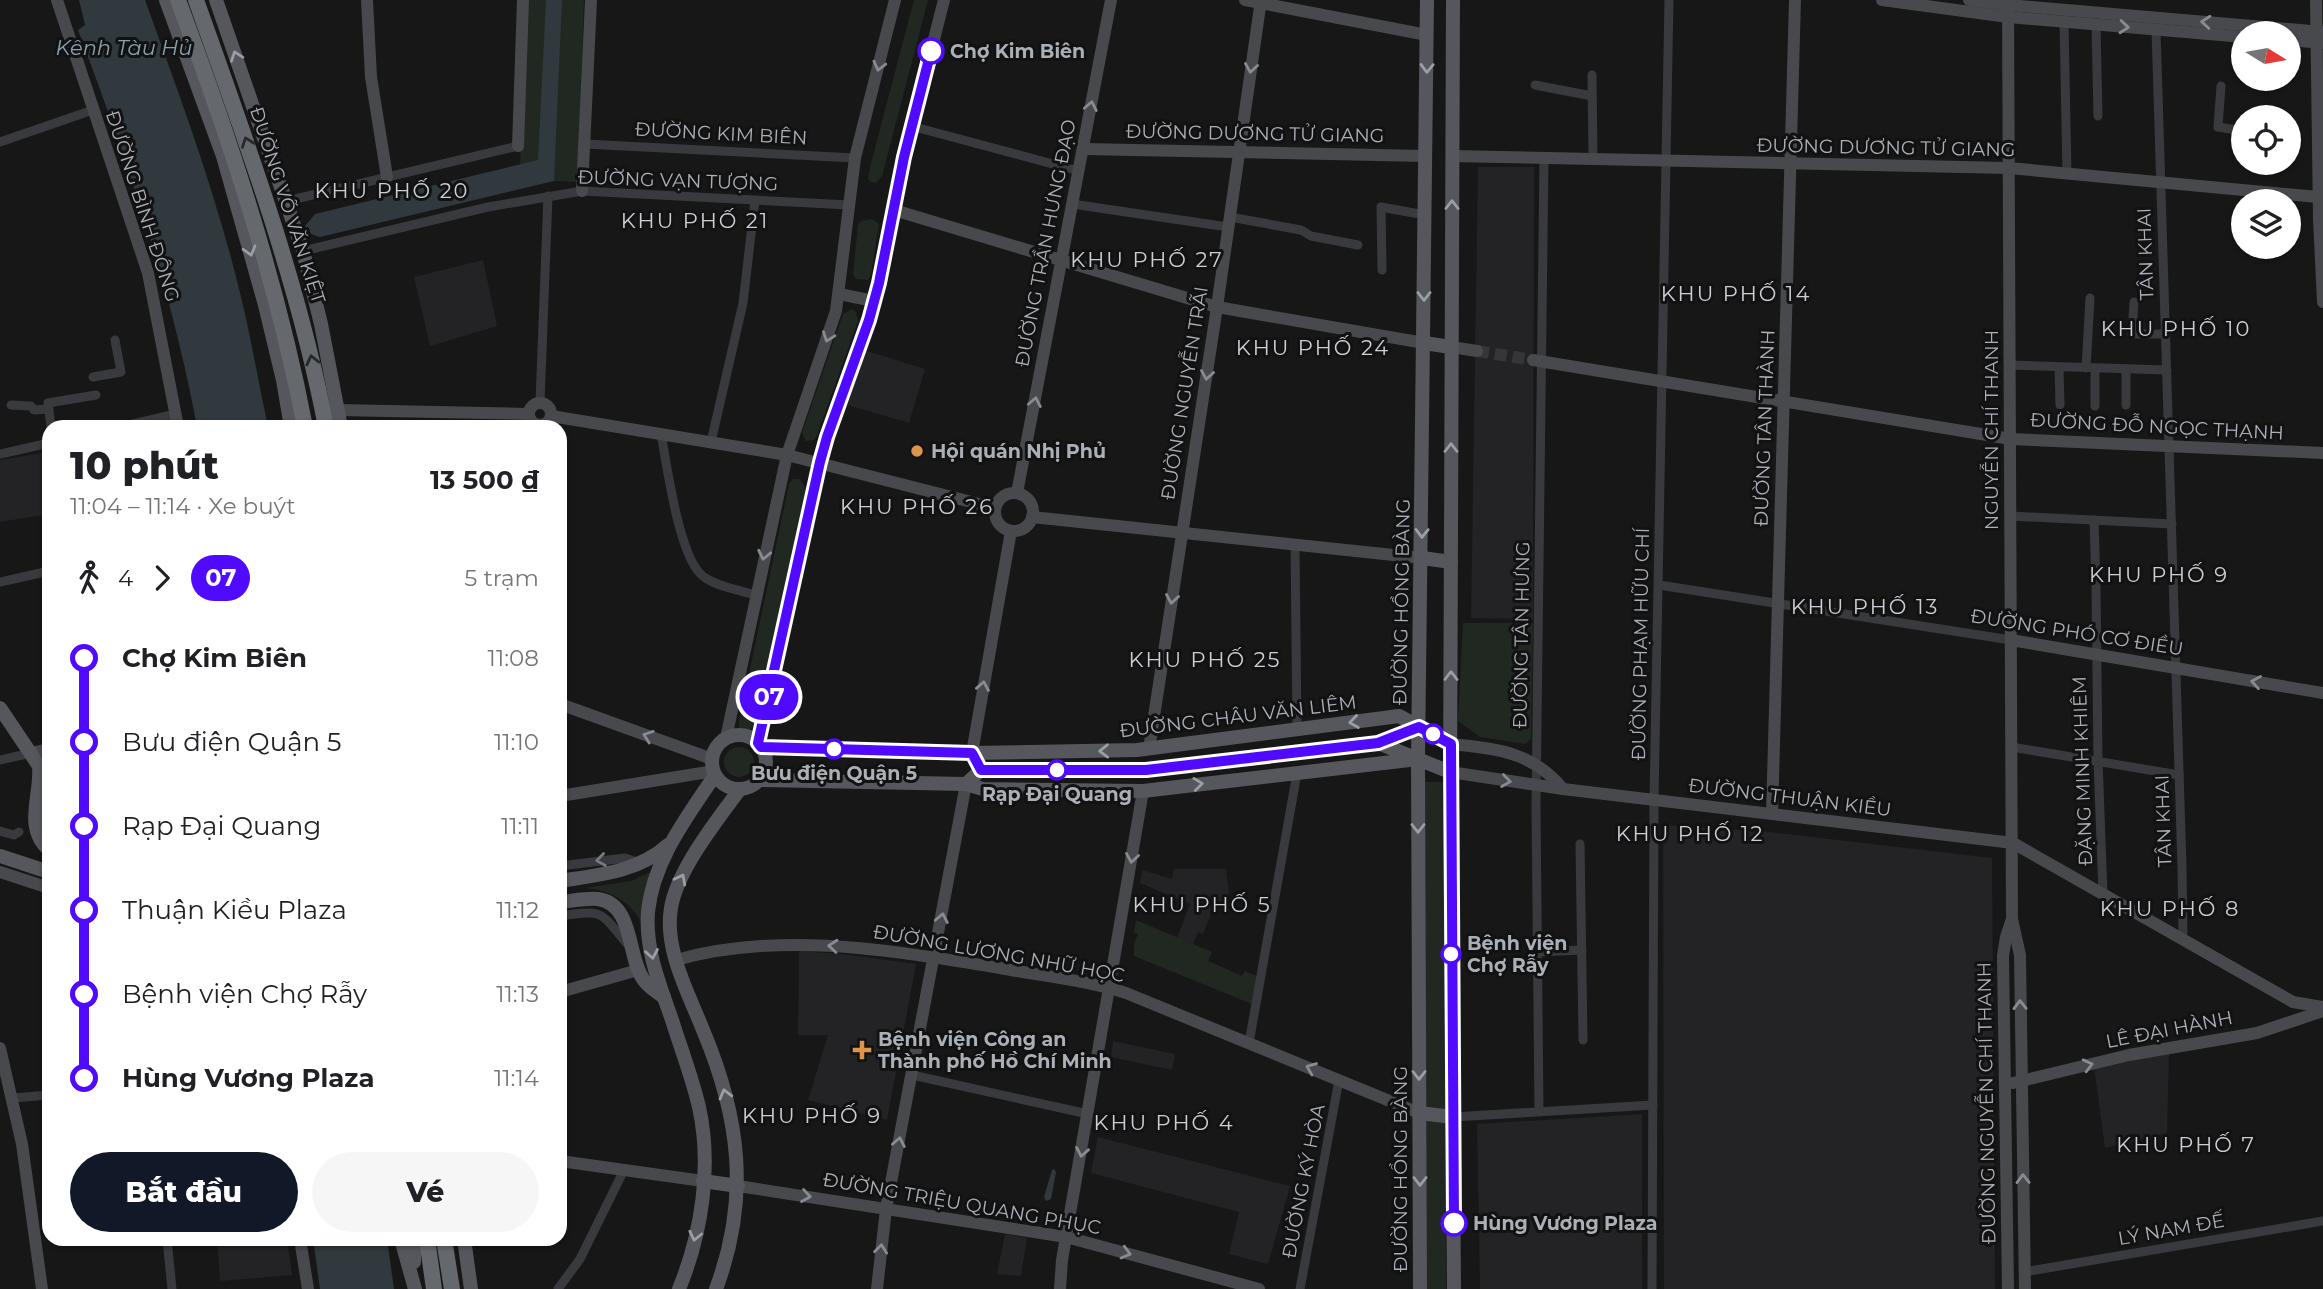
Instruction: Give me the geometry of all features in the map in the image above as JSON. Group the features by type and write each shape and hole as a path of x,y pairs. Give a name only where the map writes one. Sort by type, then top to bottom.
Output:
{"highway":[{"name":"ĐƯỜNG VÕ VĂN KIỆT","path":"178,0 248,202 286,332 305,420"},
{"name":"ĐƯỜNG VÕ VĂN KIỆT","path":"196,0 285,256 324,420"},
{"path":"428,1246 434,1289"},
{"path":"445,1246 452,1289"}],"main road":[{"path":"166,0 223,156 265,305 290,420"},
{"name":"ĐƯỜNG VÕ VĂN KIỆT","path":"216,0 303,251 340,420"},
{"name":"ĐƯỜNG HỒNG BÀNG","path":"1420,1289 1418,759 1427,0"},
{"path":"1453,0 1450,772 1454,1289"},
{"path":"1427,35 1453,40"},
{"path":"1426,156 1452,156"},
{"path":"283,380 286,332"},
{"path":"1424,342 1451,347"},
{"path":"1422,558 1451,562"},
{"path":"0,708 42,770"},
{"name":"ĐƯỜNG CHÂU VĂN LIÊM","path":"760,745 972,753 1149,749 1399,716 1419,727"},
{"path":"1419,727 1451,744"},
{"name":"ĐƯỜNG CHÂU VĂN LIÊM","path":"981,770 1146,770 1378,743 1419,727"},
{"path":"1297,729 1297,773"},
{"path":"567,880 641,863 658,854 671,841 695,806 714,768 716,747 726,738 740,735 753,739 760,745 765,765 758,780 747,787 740,789 723,784 714,768"},
{"name":"ĐƯỜNG CHÂU VĂN LIÊM","path":"1378,743 1450,772"},
{"path":"1143,791 1149,749"},
{"path":"966,783 981,770 972,753"},
{"path":"966,783 972,753"},
{"path":"758,780 966,783 983,789 1143,791 1418,759"},
{"path":"42,780 34,806 35,828 42,844"},
{"path":"716,1289 732,1232 738,1186 734,1135 726,1093 676,960 669,920 673,898 682,876 740,789"},
{"path":"695,806 707,809 715,823"},
{"path":"671,841 652,890 648,914 651,953 699,1107 704,1149 704,1181 697,1230 679,1289"},
{"path":"0,856 42,870"},
{"path":"567,901 598,899 614,906 624,921 638,970 647,984 665,998"},
{"path":"1419,1112 1453,1117"},
{"path":"704,1181 738,1186"},
{"path":"403,1246 415,1283"},
{"path":"414,1246 415,1283"},
{"path":"465,1246 471,1289"}],"street":[{"name":"ĐƯỜNG BÌNH ĐÔNG","path":"57,0 148,273 177,420"},
{"path":"367,0 371,77 387,177"},
{"path":"287,201 518,146 523,0"},
{"path":"582,191 591,0"},
{"path":"726,738 787,455 833,323 839,294 855,158 895,0"},
{"path":"760,745 820,462 885,261 911,126 944,0"},
{"name":"ĐƯỜNG TRẦN HƯNG ĐẠO","path":"1017,493 1111,0"},
{"path":"1245,0 1427,35"},
{"name":"ĐƯỜNG PHẠM HỮU CHÍ","path":"1653,1289 1654,800 1669,0"},
{"name":"ĐƯỜNG TÂN THÀNH","path":"1772,814 1795,0"},
{"path":"1882,0 2008,8 2156,24 2320,37"},
{"path":"1969,0 2064,22 2096,25 2156,24 2231,35"},
{"path":"2316,0 2320,37 2318,197 2323,302"},
{"name":"ĐƯỜNG NGUYỄN TRÃI","path":"1149,749 1261,2"},
{"name":"NGUYỄN CHÍ THANH","path":"2008,8 2012,843"},
{"path":"2064,22 2067,174"},
{"name":"TÂN KHAI","path":"2156,24 2183,939"},
{"path":"2096,25 2098,116"},
{"path":"2301,39 2320,37"},
{"path":"1592,75 1592,159"},
{"path":"1535,85 1592,96"},
{"path":"2221,86 2218,127 2231,129"},
{"path":"0,142 93,110"},
{"path":"911,126 1079,171"},
{"name":"ĐƯỜNG KIM BIÊN","path":"585,144 855,158"},
{"name":"ĐƯỜNG DƯƠNG TỬ GIANG","path":"1083,149 1426,156"},
{"name":"ĐƯỜNG DƯƠNG TỬ GIANG","path":"1452,156 2009,168 2318,197"},
{"name":"ĐƯỜNG TÂN HƯNG","path":"1539,1112 1536,785 1537,361 1544,159"},
{"name":"ĐƯỜNG VẠN TƯỢNG","path":"303,251 488,207 582,191 849,205"},
{"path":"540,402 548,196"},
{"path":"711,442 743,303 755,200"},
{"path":"1072,204 1301,230 1311,236 1358,245"},
{"path":"1382,270 1381,207 1425,215"},
{"path":"894,210 1217,307 1424,342"},
{"path":"839,294 874,301"},
{"path":"2090,298 2091,368 2095,406"},
{"path":"2134,302 2132,334 2165,334"},
{"path":"93,377 121,372 115,340"},
{"path":"1451,347 1477,351"},
{"name":"ĐƯỜNG ĐỖ NGỌC THẠNH","path":"1537,361 2011,439 2323,453"},
{"path":"2010,365 2167,370"},
{"path":"2059,367 2060,405"},
{"path":"2126,369 2126,405"},
{"path":"50,420 48,403 96,395"},
{"path":"531,420 528,414 530,407 540,402"},
{"path":"540,402 550,408 551,416 548,420"},
{"path":"10,405 49,410"},
{"path":"338,410 528,414"},
{"path":"551,416 787,455 995,508"},
{"path":"661,434 678,519 694,566 707,579 755,595"},
{"path":"0,454 42,445"},
{"path":"1017,493 1030,502 1032,517 1027,526 1010,531 1002,528 997,521 995,508 1003,496 1017,493"},
{"path":"2011,516 2172,524"},
{"path":"1032,517 1422,558"},
{"name":"ĐẶNG MINH KHIÊM","path":"2094,520 2103,894"},
{"path":"972,753 1010,531"},
{"path":"1295,545 1297,729"},
{"path":"0,582 42,573"},
{"name":"ĐƯỜNG PHÓ CƠ ĐIỀU","path":"1659,585 2011,640 2323,693"},
{"path":"567,708 714,768"},
{"path":"1451,744 1507,752 1537,764 1563,789"},
{"path":"2012,747 2179,775"},
{"path":"0,760 42,751"},
{"path":"567,795 714,768"},
{"name":"ĐƯỜNG THUẬN KIỀU","path":"1450,772 1563,789 2012,843"},
{"path":"1249,1043 1297,773"},
{"path":"877,1289 886,1209 966,783"},
{"path":"1060,1289 1062,1260 1143,791"},
{"path":"35,828 42,832"},
{"path":"0,831 14,835 19,832"},
{"path":"2012,843 2293,1002 2323,1009"},
{"name":"ĐƯỜNG NGUYỄN CHÍ THANH","path":"2012,843 2012,919 2020,955 2021,1056"},
{"path":"1580,844 1583,1040"},
{"path":"567,865 625,858 641,863"},
{"path":"0,872 42,886"},
{"path":"567,915 592,912 600,914 631,949"},
{"name":"ĐƯỜNG NGUYỄN CHÍ THANH","path":"2008,1289 2003,956 2012,919"},
{"name":"ĐƯỜNG LƯƠNG NHỮ HỌC","path":"676,960 728,948 791,944 832,946 934,957 1110,988 1419,1112"},
{"path":"1538,952 1581,950"},
{"path":"567,990 638,970"},
{"name":"LÊ ĐẠI HÀNH","path":"2005,1085 2129,1055 2257,1033 2323,1009"},
{"path":"0,1048 24,1156 42,1289"},
{"path":"2005,1057 2021,1056 2025,1289"},
{"path":"912,1075 1088,1114"},
{"name":"ĐƯỜNG KÝ HÒA","path":"1300,1289 1339,1080"},
{"path":"13,1098 42,1096"},
{"path":"1453,1117 1653,1105"},
{"path":"567,1162 704,1181"},
{"path":"558,1289 580,1259 624,1170"},
{"name":"ĐƯỜNG TRIỆU QUANG PHỤC","path":"738,1186 1066,1237 1259,1289"},
{"name":"LÝ NAM ĐẾ","path":"2024,1272 2323,1221"},
{"path":"2007,1223 2024,1222"},
{"path":"168,1246 172,1289"},
{"path":"301,1246 308,1289"},
{"path":"2008,1275 2024,1272"}],"shaded area":[{"path":"527,0 584,0 578,182 554,181 538,161 520,166"},
{"path":"914,0 928,0 882,176 876,183 871,182 868,179 870,167"},
{"path":"1478,167 1534,167 1533,619 1471,618"},
{"path":"872,219 879,224 871,275 868,280 856,279 853,274 858,225 861,221"},
{"path":"483,260 497,326 430,346 414,277"},
{"path":"852,309 856,312 858,321 817,435 814,440 806,441 802,433 843,314"},
{"path":"864,350 925,369 909,423 848,405"},
{"path":"42,453 42,515 0,522 0,460"},
{"path":"793,479 800,479 806,489 754,725 750,730 744,731 739,728 739,721 789,484"},
{"path":"1463,623 1533,623 1531,739 1525,744 1480,737 1458,721"},
{"path":"739,747 750,751 754,762 750,773 739,777 728,773 724,762 728,751"},
{"path":"1425,782 1444,782 1446,1289 1427,1289"},
{"path":"1663,825 1769,832 1992,858 1995,1289 1664,1289"},
{"path":"1174,869 1226,869 1230,903 1211,903 1210,917 1203,934 1198,932 1193,944 1177,938 1190,904 1140,883 1142,870 1172,879"},
{"path":"655,870 642,923 632,909 618,898 603,891 585,888 631,881"},
{"path":"1136,920 1212,952 1208,961 1242,976 1245,971 1257,976 1252,1004 1134,956 1134,943 1138,934 1134,932"},
{"name":"Bệnh viện Công an Thành phố Hồ Chí Minh","path":"799,951 916,964 887,1120 808,1100 828,1035 798,1035"},
{"path":"1113,1041 1175,1054 1172,1070 1111,1057"},
{"path":"2169,1053 2167,1133 2105,1148 2094,1066"},
{"path":"1642,1114 1642,1289 1480,1289 1477,1124"},
{"path":"1098,1137 1290,1186 1268,1264 1229,1254 1239,1212 1091,1173"},
{"path":"1005,1234 1027,1238 1021,1276 997,1274"},
{"path":"218,1246 288,1246 292,1275 220,1281"}],"water":[{"name":"Kênh Tàu Hủ","path":"79,0 145,0 222,225 246,317 267,420 196,420 175,326 146,226 78,30 85,25"},
{"path":"546,0 562,0 554,181 320,237 307,233 305,226 315,214 538,160"},
{"path":"1054,1169 1056,1172 1051,1199 1046,1201 1044,1197"},
{"path":"314,1246 388,1246 394,1289 320,1289"}],"tunnel":[{"path":"1477,351 1533,360"}],"bus line":[{"name":"07","path":"931,51 897,188 879,283 820,462 758,743 761,747 972,753 981,770 1146,770 1378,743 1419,727 1451,744 1454,1223"}],"place":[{"name":"Chợ Kim Biên","path":"931,51"},
{"name":"Hội quán Nhị Phủ","path":"917,451"},
{"name":"Bưu điện Quận 5","path":"834,749"},
{"name":"Rạp Đại Quang","path":"1057,770"},
{"name":"Bệnh viện Chợ Rẫy","path":"1451,954"},
{"name":"Bệnh viện Công an Thành phố Hồ Chí Minh","path":"862,1050"},
{"name":"Hùng Vương Plaza","path":"1454,1223"}],"district":[{"name":"KHU PHỐ 20","path":"392,191"},
{"name":"KHU PHỐ 21","path":"695,221"},
{"name":"KHU PHỐ 27","path":"1147,260"},
{"name":"KHU PHỐ 14","path":"1736,294"},
{"name":"KHU PHỐ 10","path":"2176,329"},
{"name":"KHU PHỐ 24","path":"1313,348"},
{"name":"KHU PHỐ 26","path":"917,507"},
{"name":"KHU PHỐ 9","path":"2159,575"},
{"name":"KHU PHỐ 13","path":"1865,607"},
{"name":"KHU PHỐ 25","path":"1205,660"},
{"name":"KHU PHỐ 12","path":"1690,834"},
{"name":"KHU PHỐ 5","path":"1202,905"},
{"name":"KHU PHỐ 8","path":"2170,909"},
{"name":"KHU PHỐ 9","path":"812,1116"},
{"name":"KHU PHỐ 4","path":"1164,1123"},
{"name":"KHU PHỐ 7","path":"2186,1145"}]}
